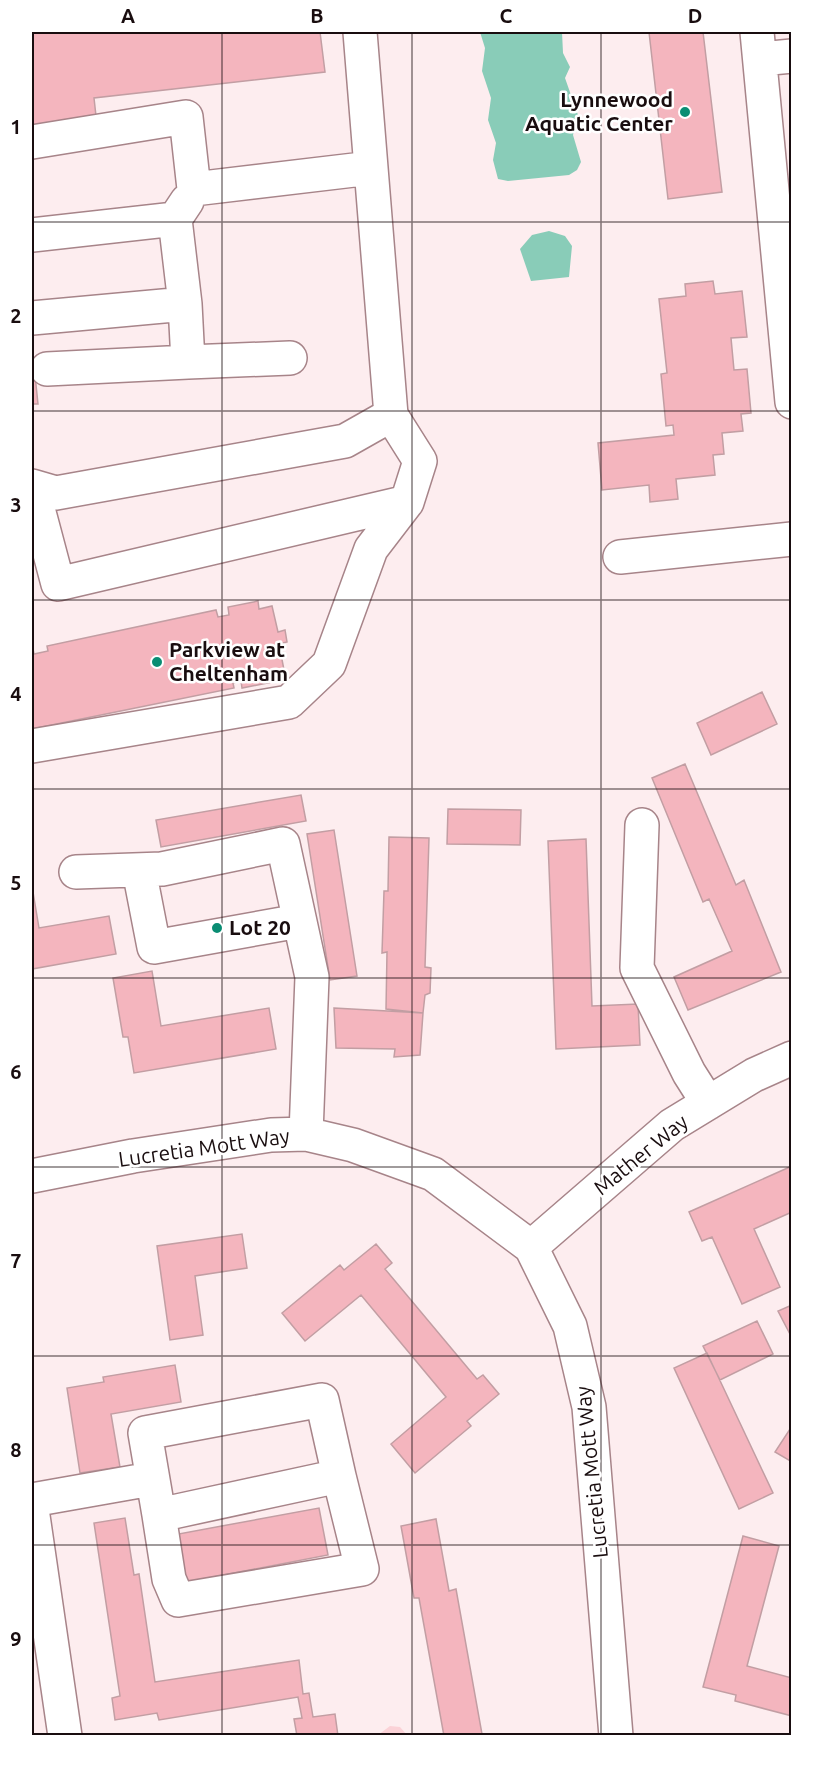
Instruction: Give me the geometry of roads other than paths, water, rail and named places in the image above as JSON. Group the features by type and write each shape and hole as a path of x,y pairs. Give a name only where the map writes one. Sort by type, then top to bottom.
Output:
{"street":[{"path":"32,746 289,702 329,664 371,549 407,502 420,461 391,415 360,32"},
{"path":"792,56 758,45 792,402"},
{"path":"32,142 186,117 194,189 175,219 185,304 188,362"},
{"path":"194,189 371,168"},
{"path":"32,235 175,219"},
{"path":"32,318 185,304"},
{"path":"47,369 291,358"},
{"path":"32,486 56,493 345,441 391,415"},
{"path":"32,486 58,584 407,502"},
{"path":"620,557 792,539"},
{"path":"642,825 637,968 689,1073 708,1103"},
{"path":"76,872 162,869 283,844 312,977 306,1134"},
{"path":"139,870 154,947 299,921"},
{"name":"Mather Way","path":"531,1247 672,1125 754,1075 792,1058"},
{"name":"Lucretia Mott Way","path":"32,1176 132,1156 272,1135 306,1134 353,1145 433,1174 531,1247 570,1326 589,1407 616,1736"},
{"path":"322,1400 362,1569 178,1599 169,1579 151,1479 145,1433 322,1400"},
{"path":"159,1515 339,1476"},
{"path":"32,1500 151,1479"},
{"path":"32,1509 65,1736"}],"place":[{"name":"Lynnewood Aquatic Center","path":"685,112"},
{"name":"Parkview at Cheltenham","path":"157,662"},
{"name":"Lot 20","path":"217,928"}]}
